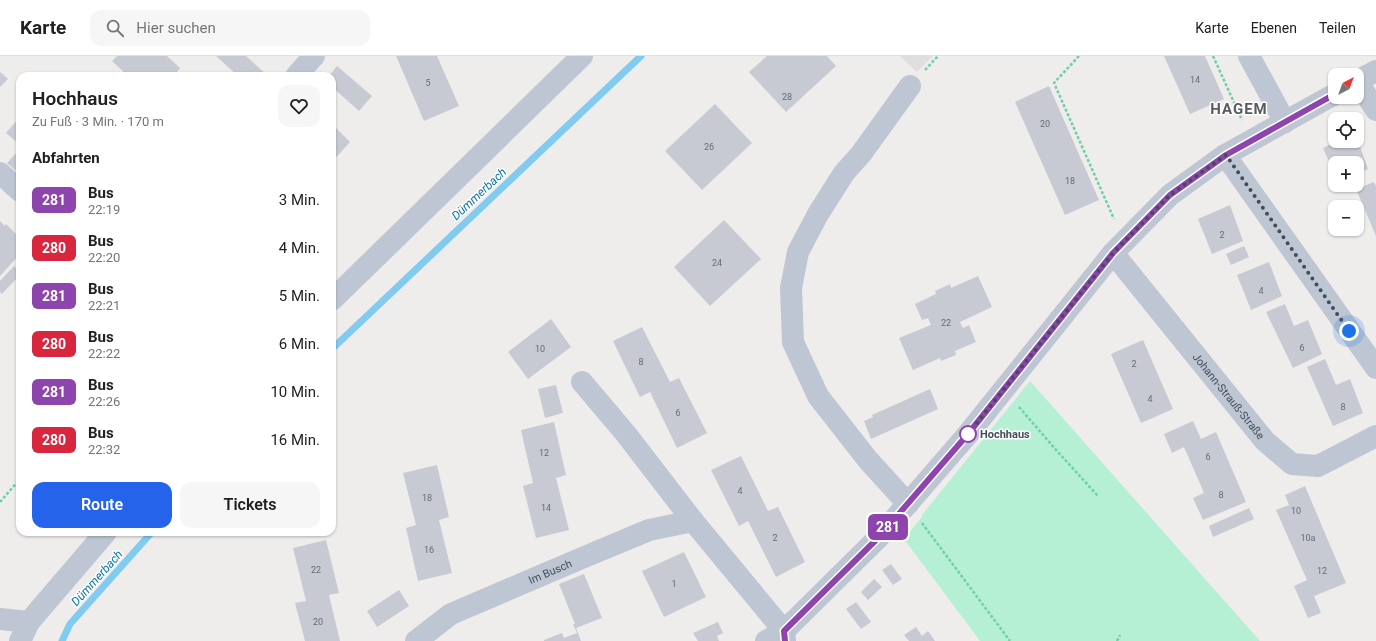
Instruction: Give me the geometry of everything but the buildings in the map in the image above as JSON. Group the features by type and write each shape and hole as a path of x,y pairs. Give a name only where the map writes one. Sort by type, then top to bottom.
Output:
{"street":[{"path":"300,72 314,56"},
{"path":"336,296 582,56"},
{"path":"1249,56 1285,122"},
{"path":"1364,77 1376,71"},
{"path":"908,504 868,460 818,396 793,342 791,288 798,252 818,214 844,173 861,154 910,86"},
{"path":"1364,92 1376,110"},
{"path":"582,382 626,434 693,521 778,638 878,538 968,434 1119,247 1170,195 1226,155 1328,98"},
{"path":"1226,155 1376,368"},
{"path":"0,173 16,187"},
{"name":"Johann-Strauß-Straße","path":"1119,247 1265,441 1292,464 1318,466 1376,436"},
{"name":"Im Busch","path":"416,641 451,614 649,530 693,521"},
{"path":"0,619 24,631 103,536"}],"path":[{"path":"1079,56 1054,84 1119,247"},
{"path":"1213,56 1251,141"},
{"path":"1004,389 1098,496"},
{"path":"0,502 16,484"},
{"path":"908,504 1010,641"},
{"path":"1117,641 1120,635"}],"shaded area":[{"path":"900,56 933,56 917,72"}],"green space":[{"path":"1030,381 1260,641 980,641 904,539"}],"waterway":[{"name":"Dümmerbach","path":"336,345 641,56"},
{"name":"Dümmerbach","path":"62,641 70,624 148,536"}],"bus line":[{"name":"281","path":"785,641 784,631 878,538 968,434 1113,253 1170,195 1226,155 1328,98"}],"place":[{"name":"Hochhaus","path":"968,434"}],"district":[{"name":"HAGEM","path":"1239,109"}],"route":[{"path":"968,434 1113,253 1170,195 1226,155 1349,331"}]}
